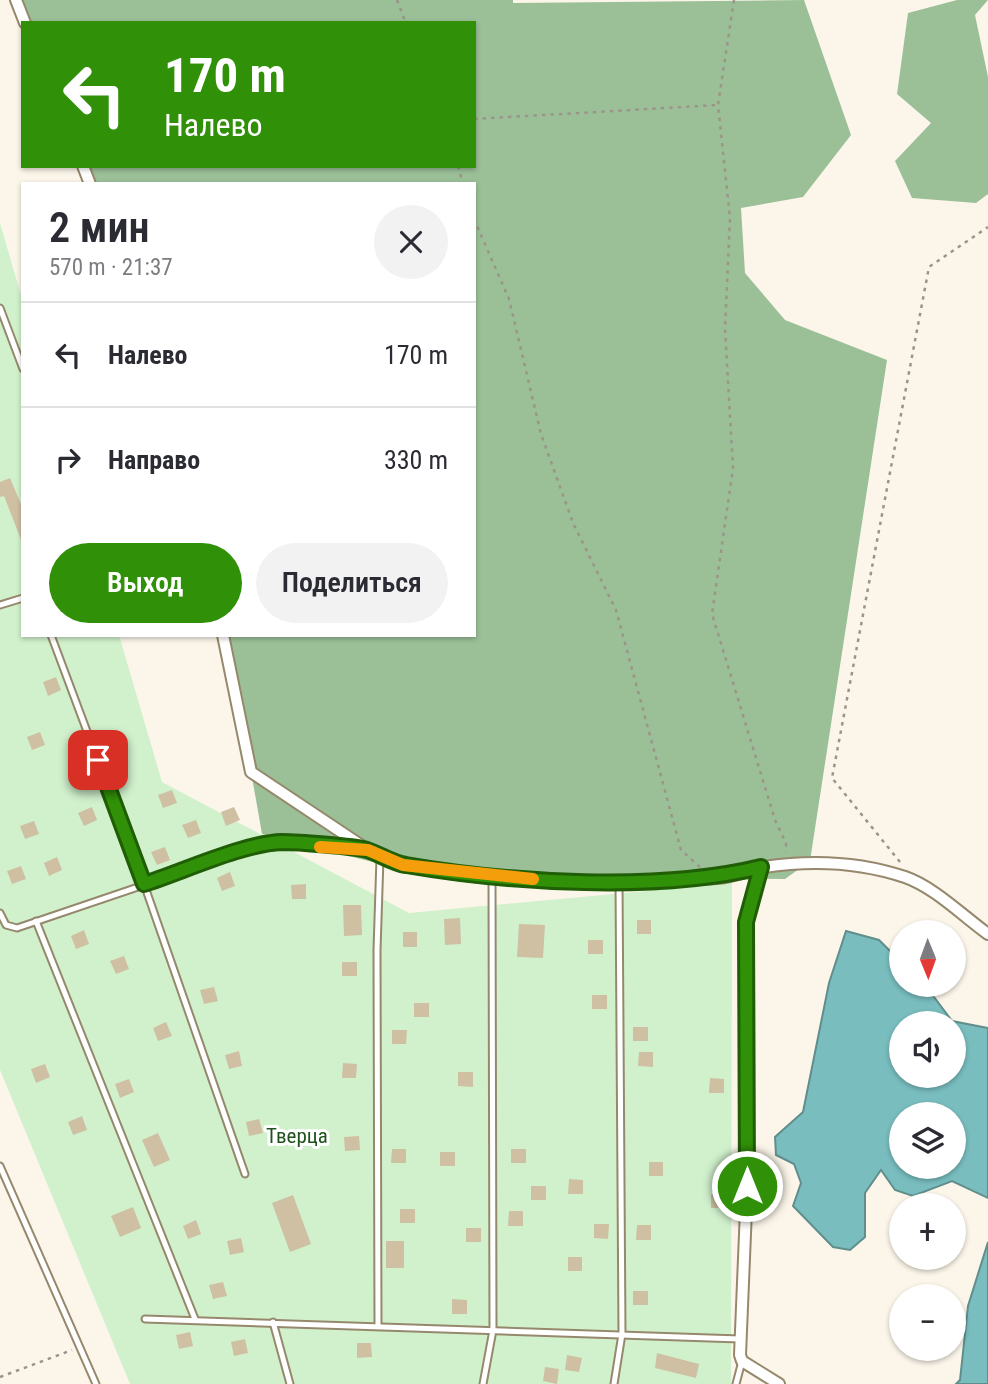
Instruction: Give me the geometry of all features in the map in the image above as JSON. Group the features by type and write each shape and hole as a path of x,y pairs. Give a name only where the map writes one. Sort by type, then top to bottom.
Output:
{"street":[{"path":"16,0 24,21"},
{"path":"223,637 251,772 380,858 403,865 492,876 619,881 712,878 761,867 810,861 884,871 909,878 988,934"},
{"path":"761,867 746,922 747,1186 740,1339 742,1362 779,1384"}],"lane":[{"path":"0,308 21,364"},
{"path":"0,605 21,599"},
{"path":"52,637 144,884 245,1174"},
{"path":"0,913 6,925 12,927 36,921 259,846 282,842 368,850"},
{"path":"378,1325 377,950 380,858"},
{"path":"483,1384 493,1329 492,876"},
{"path":"614,1384 622,1334 619,881"},
{"path":"36,921 195,1319"},
{"path":"0,1166 96,1384"},
{"path":"145,1319 493,1329 675,1339 740,1339"},
{"path":"273,1322 290,1384"},
{"path":"736,1384 742,1362"}],"path":[{"path":"397,0 405,21"},
{"path":"734,0 718,106 730,218 725,329 733,468 712,614 775,820 786,843 785,864"},
{"path":"476,119 718,106"},
{"path":"476,224 509,299 541,433 573,523 616,610 681,850 712,878"},
{"path":"909,878 895,853 832,778 929,267 988,228"},
{"path":"0,1377 80,1348"}],"green space":[{"path":"18,0 513,0 513,3 804,0 851,135 803,197 741,208 745,273 785,320 887,360 810,861 785,879 416,873 262,834 227,637 476,637 476,182 88,182 83,168 476,168 476,21 26,21"},
{"path":"957,0 988,0 975,15 988,77 988,194 976,203 912,198 895,161 931,123 897,94 908,13"},
{"name":"Тверца","path":"0,223 21,295 21,637 120,637 162,782 409,913 732,883 731,1384 130,1384 0,1070"}],"water":[{"path":"846,931 879,940 889,950 889,998 935,998 944,1011 889,1011 889,1088 966,1088 966,1024 988,1028 988,1198 952,1181 921,1193 904,1193 895,1190 881,1170 865,1193 865,1237 850,1250 833,1247 793,1206 801,1183 794,1164 776,1155 775,1137 803,1112 829,983"},
{"path":"988,1242 988,1384 956,1384 960,1380 962,1361 966,1361 968,1306"}],"building":[{"path":"10,478 21,504 21,539 4,496 0,497 0,482"},
{"path":"56,677 61,690 48,696 43,682"},
{"path":"40,732 45,745 32,750 27,737"},
{"path":"172,790 177,803 163,808 158,795"},
{"path":"92,807 97,820 84,826 78,813"},
{"path":"234,807 240,820 226,826 221,812"},
{"path":"196,820 201,833 188,838 182,825"},
{"path":"34,821 39,834 25,839 20,826"},
{"path":"165,847 170,860 157,865 151,852"},
{"path":"57,857 62,870 49,876 44,863"},
{"path":"21,866 26,879 12,884 7,871"},
{"path":"230,872 235,886 222,891 217,878"},
{"path":"306,884 306,899 292,899 291,885"},
{"path":"343,905 361,905 362,935 344,936"},
{"path":"460,918 461,944 445,945 444,919"},
{"path":"637,920 651,920 651,934 637,934"},
{"path":"519,924 545,925 543,958 517,957"},
{"path":"84,930 89,944 76,949 71,936"},
{"path":"403,932 417,932 417,947 403,947"},
{"path":"588,940 603,940 603,954 588,954"},
{"path":"124,956 129,969 116,974 110,961"},
{"path":"342,962 357,962 357,976 342,976"},
{"path":"214,987 218,1001 204,1004 200,990"},
{"path":"592,995 607,995 607,1009 592,1009"},
{"path":"414,1003 429,1003 429,1017 414,1017"},
{"path":"166,1022 172,1036 158,1041 153,1028"},
{"path":"633,1027 648,1027 648,1041 633,1041"},
{"path":"392,1030 407,1030 406,1044 392,1044"},
{"path":"239,1051 242,1066 229,1069 225,1055"},
{"path":"639,1052 653,1052 653,1067 638,1066"},
{"path":"343,1063 357,1064 356,1078 342,1078"},
{"path":"45,1064 50,1077 36,1083 31,1069"},
{"path":"458,1072 473,1072 473,1087 458,1086"},
{"path":"710,1078 724,1079 724,1093 709,1093"},
{"path":"129,1079 134,1092 120,1098 115,1084"},
{"path":"82,1116 87,1130 73,1135 68,1122"},
{"path":"259,1119 263,1133 249,1136 246,1122"},
{"path":"158,1133 170,1160 154,1167 142,1140"},
{"path":"359,1136 360,1150 345,1151 344,1137"},
{"path":"392,1149 406,1149 406,1163 391,1163"},
{"path":"511,1149 526,1149 526,1163 511,1163"},
{"path":"440,1152 455,1152 455,1166 440,1166"},
{"path":"649,1162 663,1162 663,1176 649,1176"},
{"path":"569,1179 583,1180 583,1194 568,1194"},
{"path":"531,1186 546,1186 546,1200 531,1200"},
{"path":"711,1194 725,1194 725,1208 711,1208"},
{"path":"293,1195 311,1244 290,1252 272,1203"},
{"path":"133,1207 141,1228 120,1237 111,1216"},
{"path":"400,1209 415,1209 415,1223 400,1223"},
{"path":"509,1211 523,1211 523,1226 508,1226"},
{"path":"196,1220 201,1234 188,1239 183,1226"},
{"path":"594,1224 609,1224 608,1239 594,1238"},
{"path":"637,1225 651,1225 651,1240 636,1240"},
{"path":"466,1228 481,1228 481,1242 466,1242"},
{"path":"241,1238 244,1252 230,1255 227,1241"},
{"path":"386,1241 404,1241 404,1268 386,1268"},
{"path":"568,1257 582,1257 582,1271 568,1271"},
{"path":"223,1282 227,1296 213,1299 209,1285"},
{"path":"633,1291 648,1291 648,1305 633,1305"},
{"path":"452,1299 467,1300 467,1314 452,1314"},
{"path":"190,1332 193,1346 179,1349 176,1335"},
{"path":"245,1339 248,1353 234,1356 231,1342"},
{"path":"357,1343 371,1343 372,1357 357,1358"},
{"path":"657,1353 699,1364 696,1378 655,1368"},
{"path":"567,1355 582,1358 579,1372 565,1370"},
{"path":"545,1367 559,1369 557,1384 543,1381"}],"slow traffic":[{"path":"320,847 368,850 380,858 403,865 533,879"}],"route":[{"path":"98,760 144,884 259,846 282,842 368,850 380,858 403,865 519,878 619,881 719,878 761,867 746,922 747,1186"}]}
